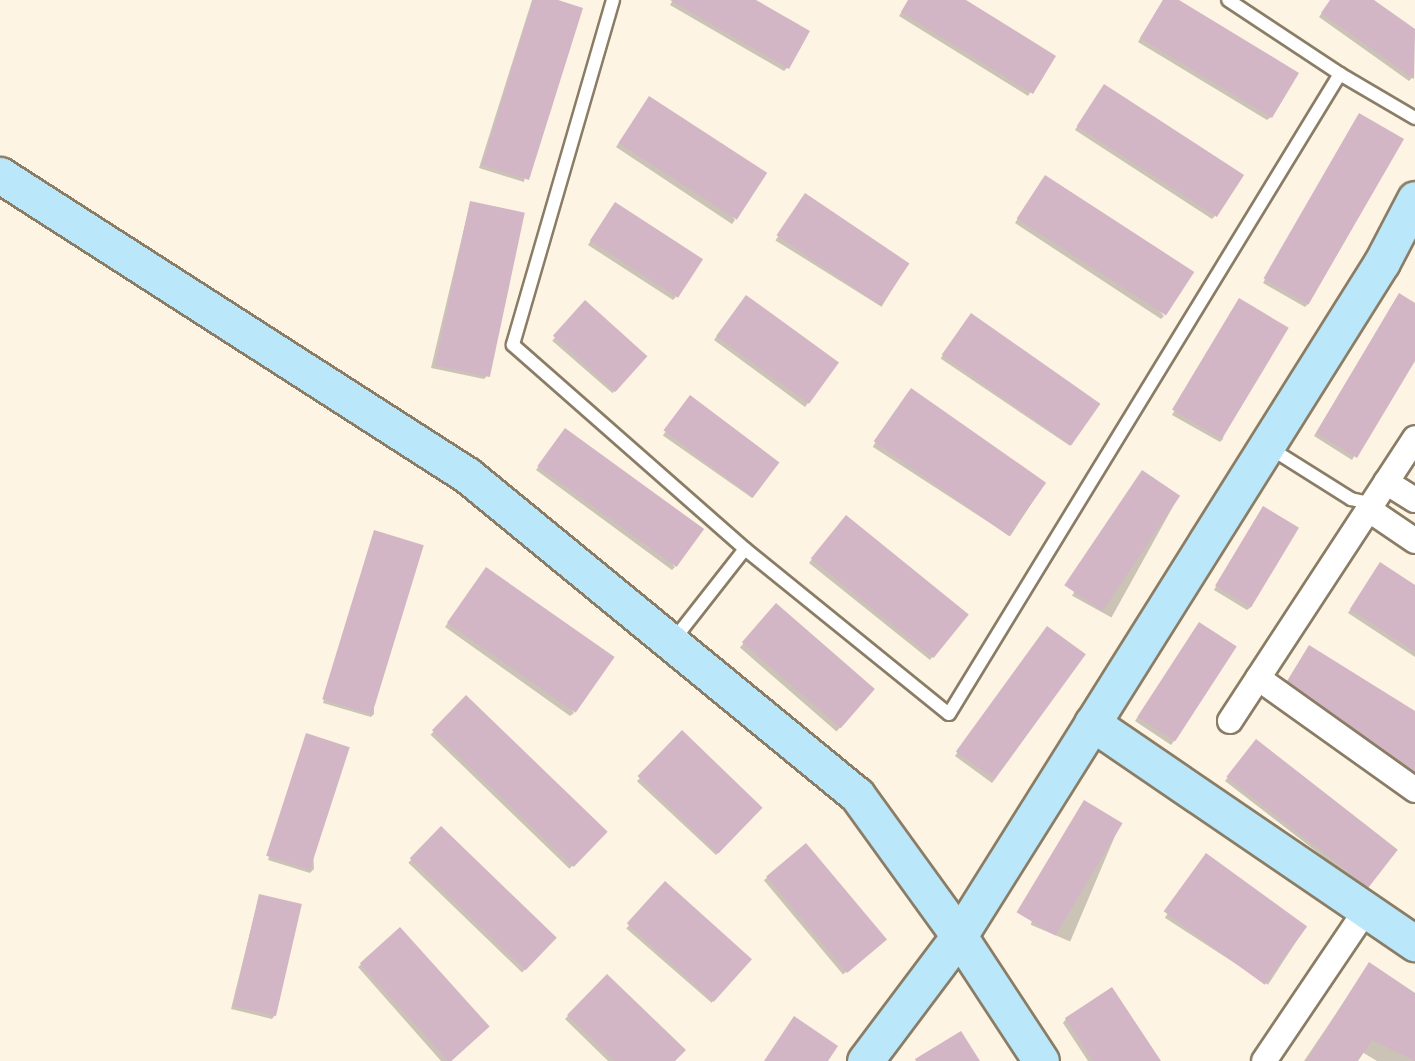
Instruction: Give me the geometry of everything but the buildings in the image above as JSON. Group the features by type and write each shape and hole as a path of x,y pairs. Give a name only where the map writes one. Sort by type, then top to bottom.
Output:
{"street":[{"path":"0,175 467,475 857,795 959,936 1041,1061"},
{"path":"865,1061 959,936 1382,262 1415,202"},
{"path":"1230,721 1415,439"},
{"path":"1386,482 1415,500"},
{"path":"1370,507 1415,541"},
{"path":"1258,678 1415,790"},
{"path":"1092,723 1415,943"},
{"path":"1264,1061 1366,910"}],"lane":[{"path":"613,0 513,345 745,549 949,714 1340,74"},
{"path":"1228,0 1340,74 1415,118"},
{"path":"1266,446 1351,499 1370,507"},
{"path":"672,643 745,549"}]}
